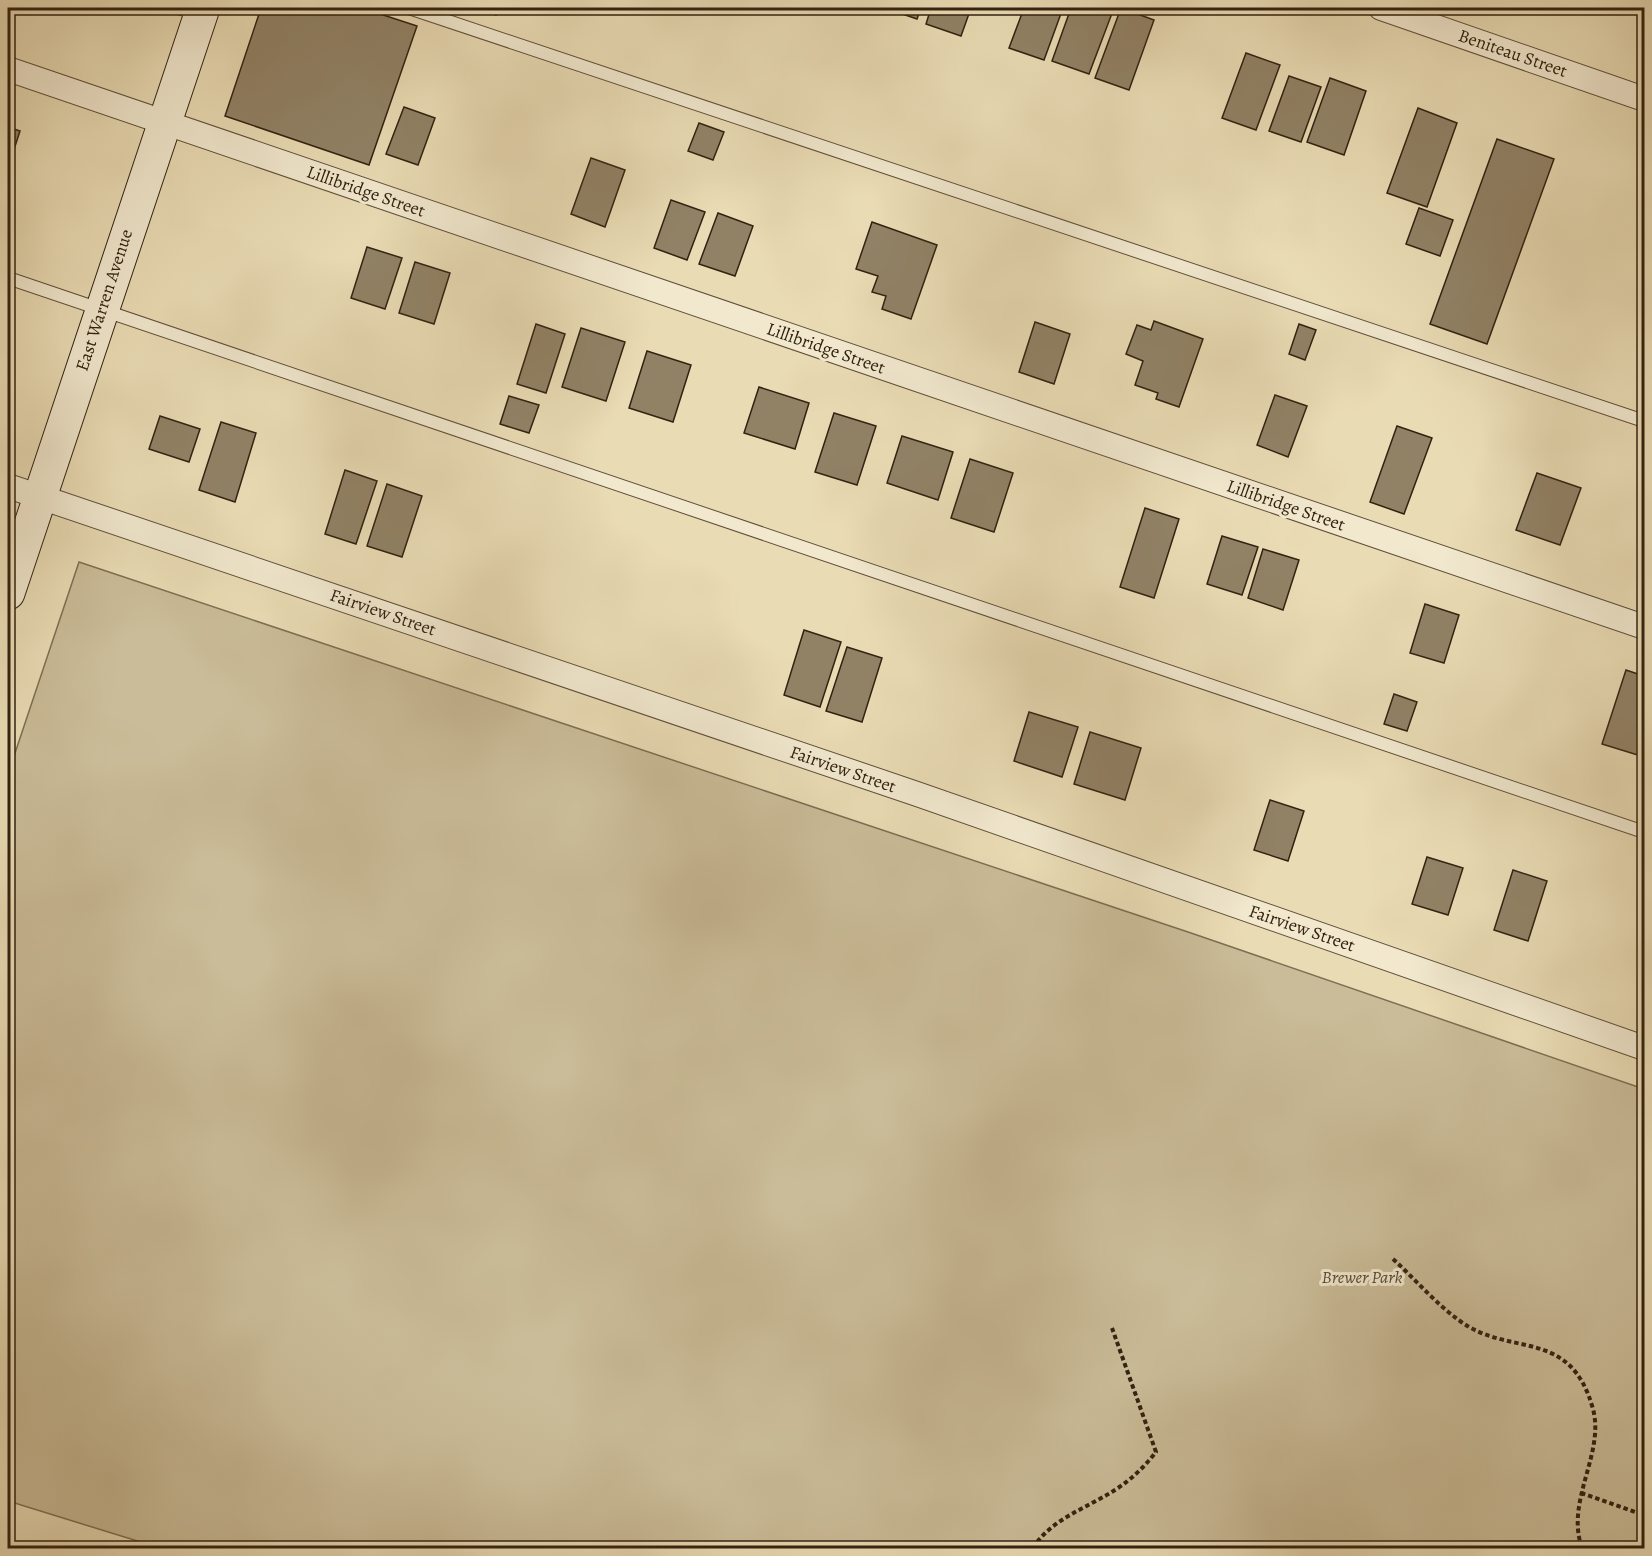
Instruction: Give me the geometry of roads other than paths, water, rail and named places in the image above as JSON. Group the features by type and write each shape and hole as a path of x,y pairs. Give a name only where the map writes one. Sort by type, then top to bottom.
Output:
{"main road":[{"name":"East Warren Avenue","path":"8,592 163,122 194,10"}],"street":[{"name":"Beniteau Street","path":"1381,8 1644,99"},
{"name":"Lillibridge Street","path":"8,69 1644,627"},
{"name":"Fairview Street","path":"8,486 917,794 1644,1048"}],"lane":[{"path":"409,8 1644,421"},
{"path":"8,278 1644,832"}],"park label":[{"name":"Brewer Park","path":"1362,1277"}]}
